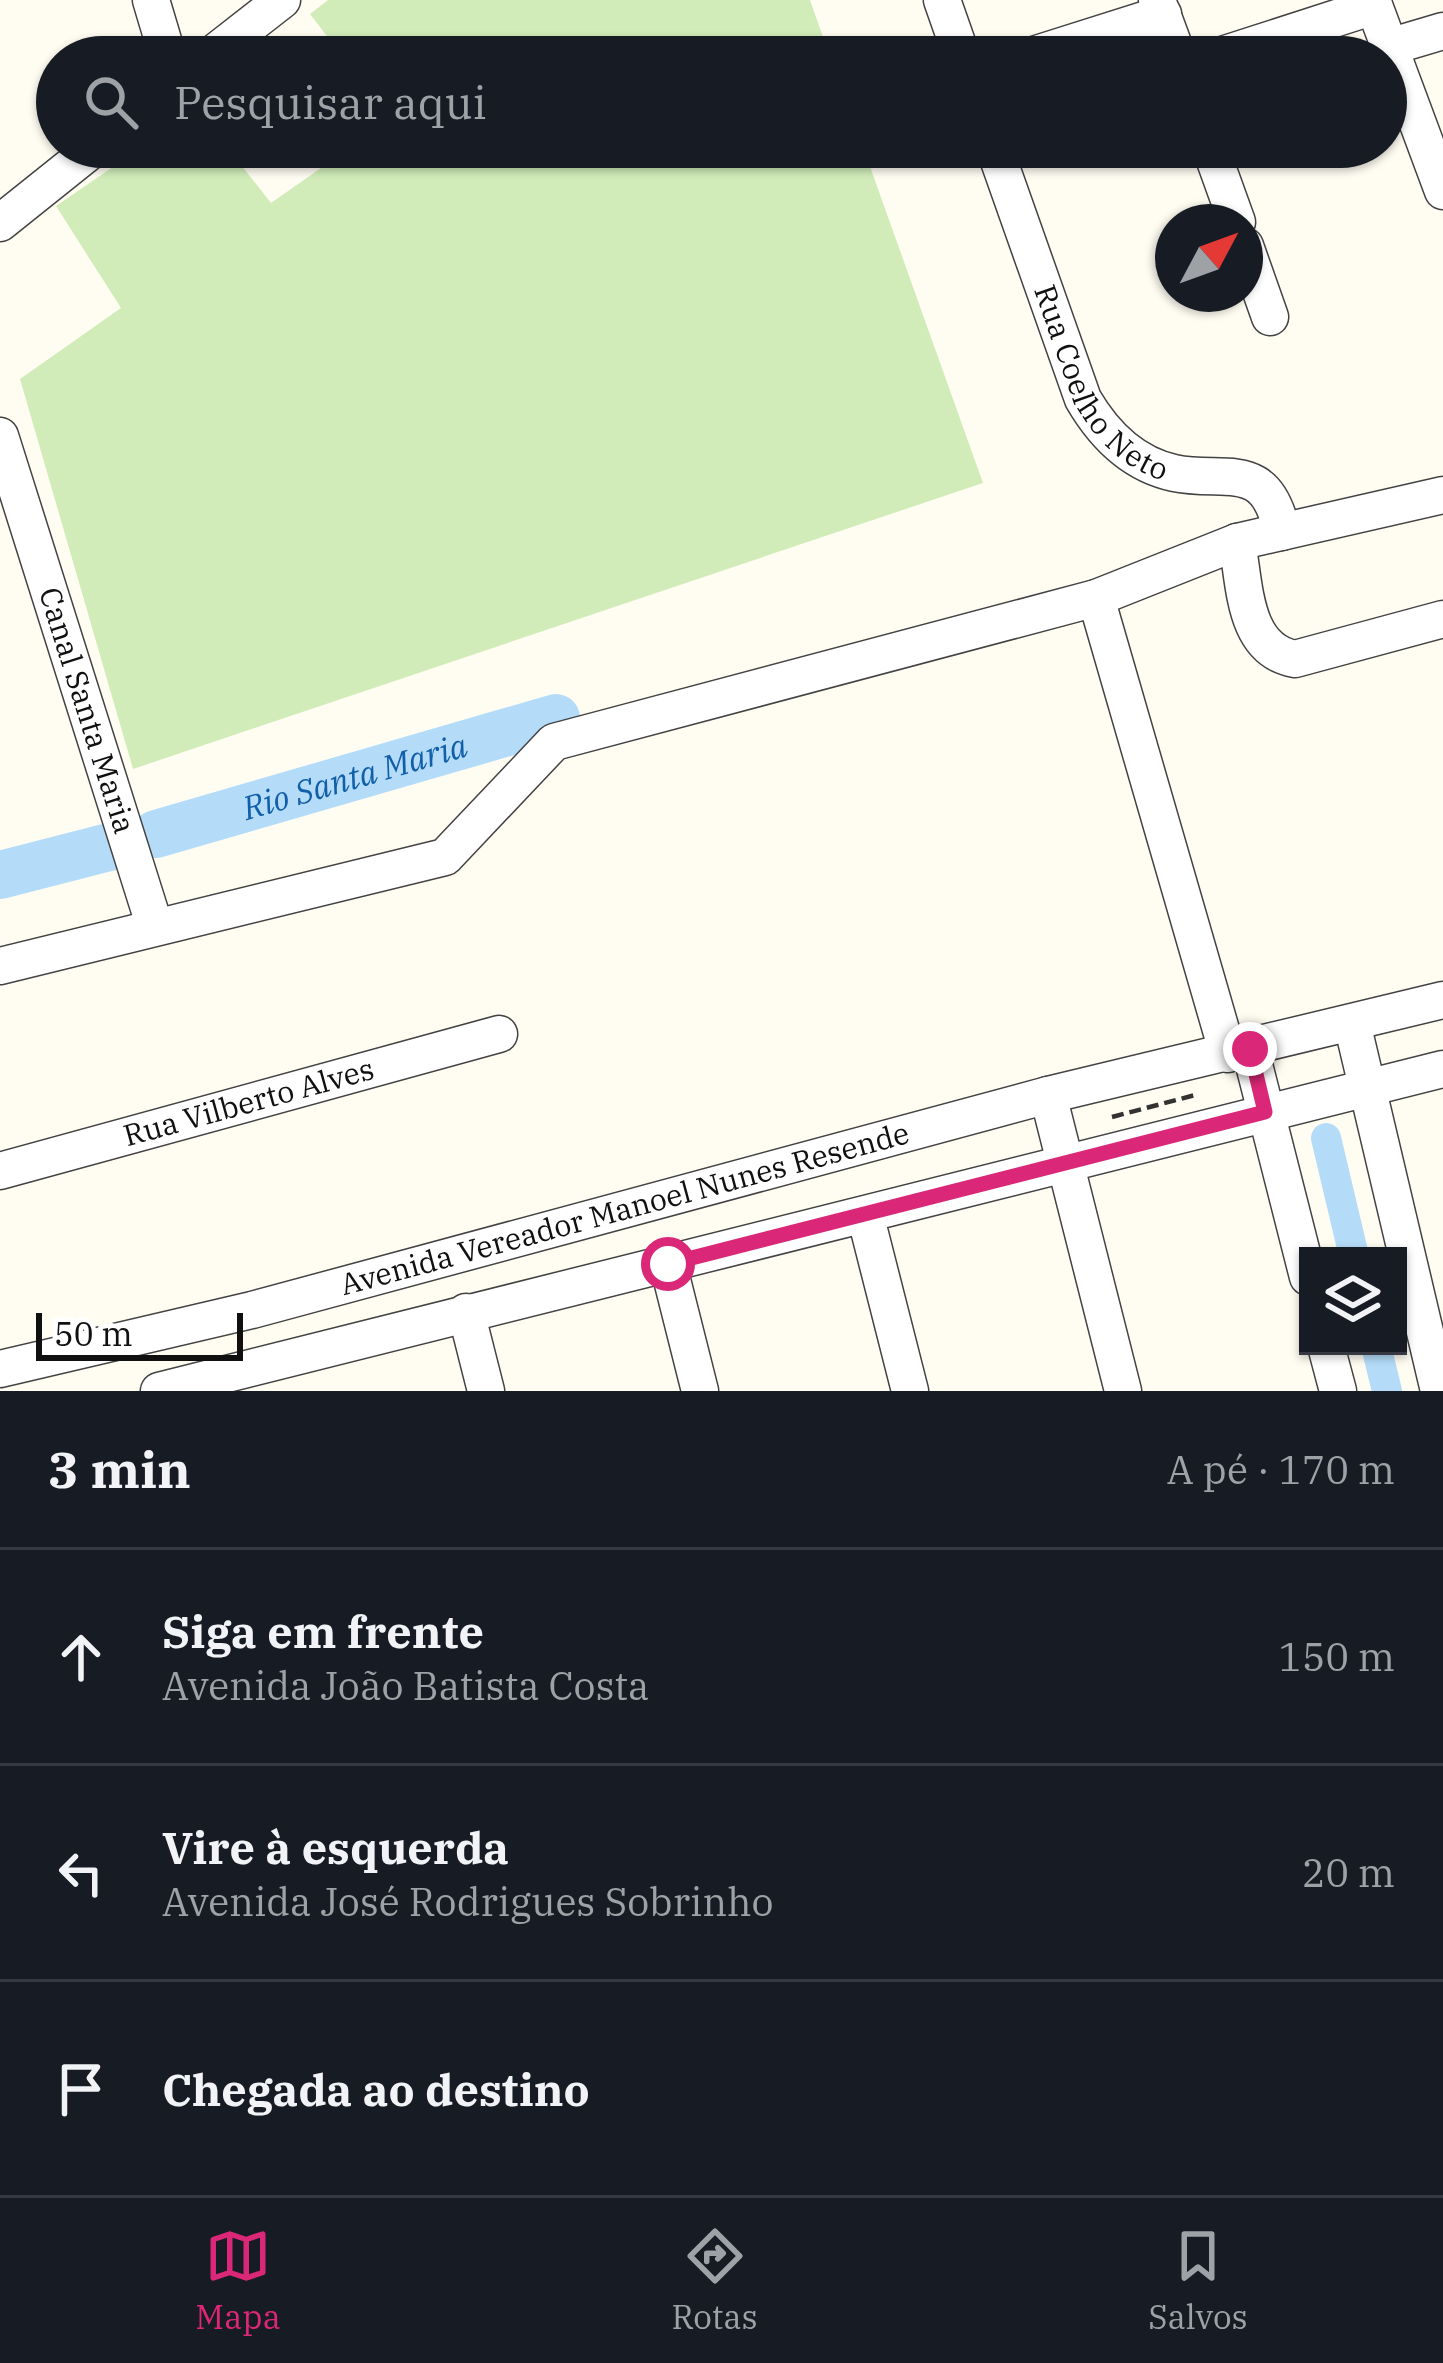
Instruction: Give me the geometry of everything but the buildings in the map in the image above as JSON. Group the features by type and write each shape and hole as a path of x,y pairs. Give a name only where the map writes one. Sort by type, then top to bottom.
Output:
{"street":[{"path":"151,0 162,36"},
{"path":"236,36 282,0"},
{"path":"942,0 955,36"},
{"path":"1277,36 1373,3 1385,36"},
{"path":"1083,36 1160,7 1170,36"},
{"path":"1407,42 1443,31"},
{"path":"1407,95 1443,191"},
{"path":"0,223 69,168"},
{"name":"Rua Coelho Neto","path":"1001,168 1083,399 1102,429 1155,467 1193,476 1225,472 1248,481 1274,506 1282,532"},
{"path":"1218,168 1231,204"},
{"path":"1263,297 1270,317"},
{"name":"Canal Santa Maria","path":"0,436 10,506 154,924"},
{"path":"0,966 154,924 445,857 554,742 1096,598 1237,542 1443,495"},
{"path":"1237,542 1253,626 1276,654 1295,658 1443,619"},
{"path":"1096,598 1239,1052 1265,1112 1300,1247"},
{"name":"Avenida Vereador Manoel Nunes Resende","path":"0,1369 252,1310 1048,1095 1443,1000"},
{"path":"1352,1023 1439,1391"},
{"name":"Rua Vilberto Alves","path":"0,1171 499,1034"},
{"path":"159,1391 272,1377 466,1312 866,1218 1443,1069"},
{"path":"1048,1095 1123,1391"},
{"path":"866,1218 910,1391"},
{"path":"668,1264 700,1391"},
{"path":"252,1310 272,1377"},
{"path":"466,1312 486,1391"},
{"path":"1328,1355 1338,1391"}],"green space":[{"path":"328,0 810,0 823,36 327,36 310,14"},
{"path":"111,168 244,168 271,203 321,168 870,168 983,483 133,769 20,379 121,308 56,206"}],"waterway":[{"name":"Rio Santa Maria","path":"156,834 556,718"},
{"name":"Rio Santa Maria","path":"0,875 109,847"},
{"path":"1326,1138 1352,1247"},
{"path":"1378,1355 1387,1391"}],"route":[{"path":"668,1264 866,1218 1265,1112 1250,1049"}]}
